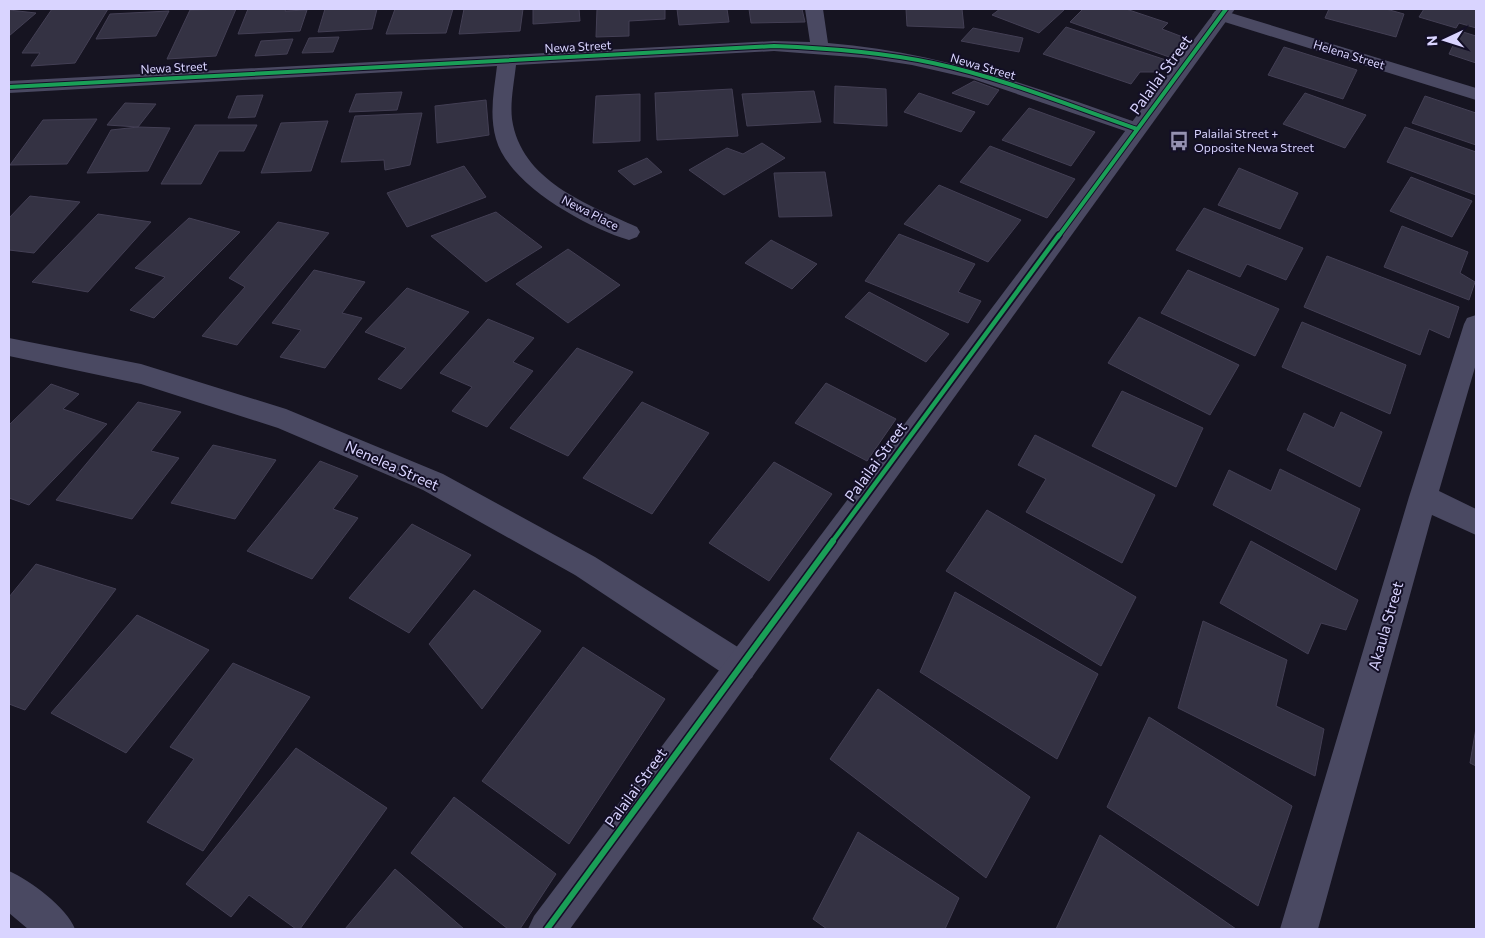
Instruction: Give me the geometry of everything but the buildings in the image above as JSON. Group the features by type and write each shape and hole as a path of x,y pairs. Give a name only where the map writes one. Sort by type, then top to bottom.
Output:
{"street":[{"path":"814,9 820,48"},
{"name":"Helena Street","path":"1223,12 1476,94"},
{"name":"Palailai Street","path":"547,929 1223,12"},
{"name":"Newa Street","path":"9,87 774,46 875,53 958,69 1137,129"},
{"name":"Newa Place","path":"508,60 502,119 505,135 522,166 553,194 572,206 629,232"},
{"name":"Akaula Street","path":"1299,929 1422,497 1476,324"},
{"name":"Nenelea Street","path":"9,347 141,374 286,420 433,482 585,566 740,667"},
{"path":"1422,497 1476,523"},
{"path":"9,889 56,929"}],"cycle path":[{"path":"547,929 1226,9"},
{"path":"9,87 774,46 866,52 934,64 1003,82 1137,129"}],"place":[{"name":"Palailai Street + Opposite Newa Street","path":"1179,141"}]}
